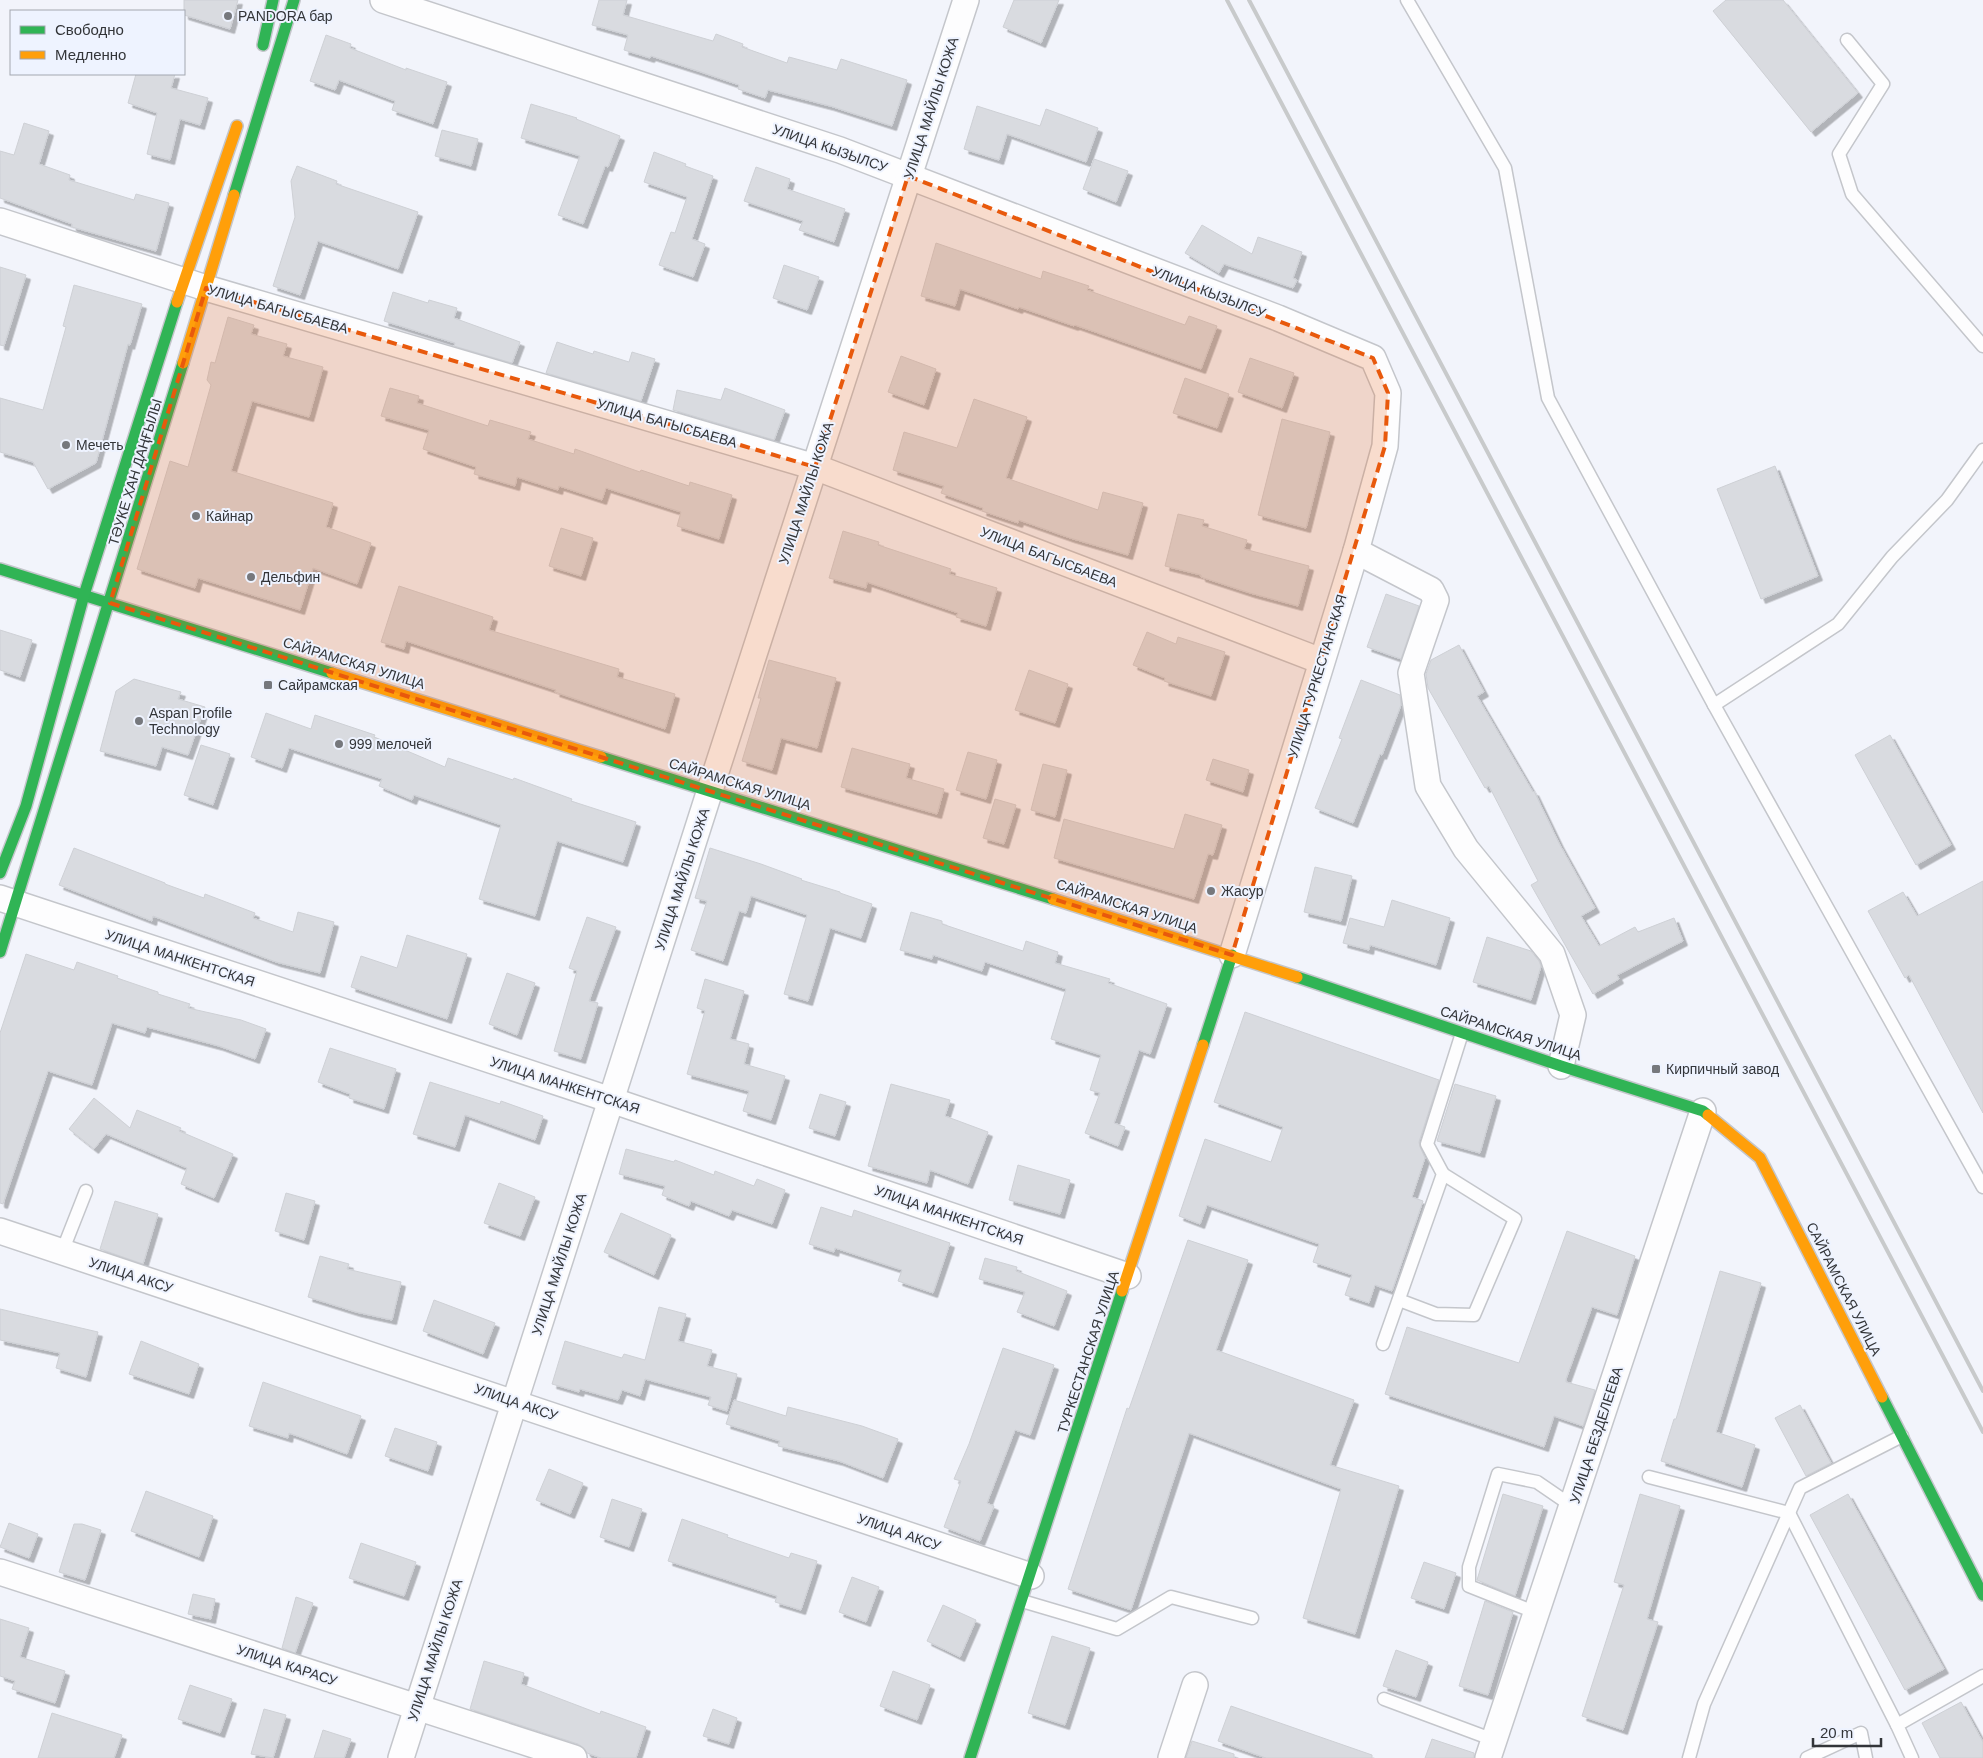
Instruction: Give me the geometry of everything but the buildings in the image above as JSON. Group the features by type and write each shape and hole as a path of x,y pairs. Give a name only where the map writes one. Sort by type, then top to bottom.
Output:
{"main road":[{"path":"261,57 273,0"},
{"name":"ТӘУКЕ ХАН ДАҢҒЫЛЫ","path":"0,873 26,806 84,595 294,0"},
{"name":"ТӘУКЕ ХАН ДАҢҒЫЛЫ","path":"0,952 8,901 110,603 242,113"},
{"name":"САЙРАМСКАЯ УЛИЦА","path":"0,569 1232,955 1703,1112 1760,1158 1983,1595"},
{"name":"ТУРКЕСТАНСКАЯ УЛИЦА","path":"970,1758 1232,955"}],"street":[{"name":"УЛИЦА КЫЗЫЛСУ","path":"383,0 840,150 1278,318 1373,358 1388,393"},
{"name":"УЛИЦА МАЙЛЫ КОЖА","path":"401,1758 710,790 966,0"},
{"name":"УЛИЦА БАГЫСБАЕВА","path":"0,222 195,285 815,467 1321,662"},
{"name":"УЛИЦА ТУРКЕСТАНСКАЯ","path":"1232,955 1356,551 1385,446 1388,393"},
{"path":"1356,551 1431,590 1436,600 1411,673 1428,786 1466,849 1552,954 1573,1015 1561,1066"},
{"name":"УЛИЦА МАНКЕНТСКАЯ","path":"8,901 611,1100 1128,1276"},
{"name":"УЛИЦА БЕЗДЕЛЕЕВА","path":"1491,1749 1703,1112"},
{"name":"УЛИЦА АКСУ","path":"0,1231 1030,1576"},
{"name":"УЛИЦА КАРАСУ","path":"0,1572 574,1758"},
{"path":"1171,1758 1195,1685"}],"lane":[{"path":"1406,0 1504,168 1548,398 1714,705 1983,1187"},
{"path":"1847,40 1883,84 1839,154 1852,194 1983,346"},
{"path":"1714,705 1838,624 1892,557 1947,500 1983,450"},
{"path":"1399,1300 1436,1314 1474,1315 1515,1219 1443,1174 1427,1144 1462,1033"},
{"path":"1383,1344 1443,1174"},
{"path":"62,1252 86,1191"},
{"path":"1689,1758 1704,1704 1800,1488 1902,1436"},
{"path":"1536,1613 1470,1586 1470,1566 1498,1474 1537,1482 1572,1506"},
{"path":"1649,1477 1789,1513 1912,1758"},
{"path":"1022,1601 1117,1629 1171,1597 1252,1618"},
{"path":"1897,1725 1983,1676"},
{"path":"1384,1698 1491,1749"},
{"path":"1807,1758 1861,1733 1866,1758"}],"highlighted area":[{"path":"908,176 1373,358 1388,393 1385,446 1232,955 110,603 206,288 815,467"}],"railway":[{"path":"1227,0 1983,1432"},
{"path":"1249,0 1983,1391"}],"traffic: fast":[{"path":"263,45 273,0"},
{"path":"234,195 294,0"},
{"path":"0,873 26,806 84,595 177,302"},
{"path":"0,952 183,363"},
{"path":"0,569 332,673"},
{"path":"601,757 1053,899"},
{"path":"1203,1045 1232,955"},
{"path":"1297,977 1561,1066 1703,1111 1708,1115"},
{"path":"970,1758 1122,1291"},
{"path":"1882,1397 1983,1595"}],"traffic: slow":[{"path":"177,302 237,126"},
{"path":"183,363 234,195"},
{"path":"332,673 601,757"},
{"path":"1053,899 1297,977"},
{"path":"1122,1291 1203,1045"},
{"path":"1708,1115 1760,1158 1882,1397"}],"place":[{"name":"PANDORA бар","path":"228,16"},
{"name":"Мечеть","path":"66,445"},
{"name":"Кайнар","path":"196,516"},
{"name":"Дельфин","path":"251,577"},
{"name":"Сайрамская","path":"268,685"},
{"name":"Aspan Profile Technology","path":"139,721"},
{"name":"999 мелочей","path":"339,744"},
{"name":"Жасур","path":"1211,891"},
{"name":"Кирпичный завод","path":"1656,1069"}]}
